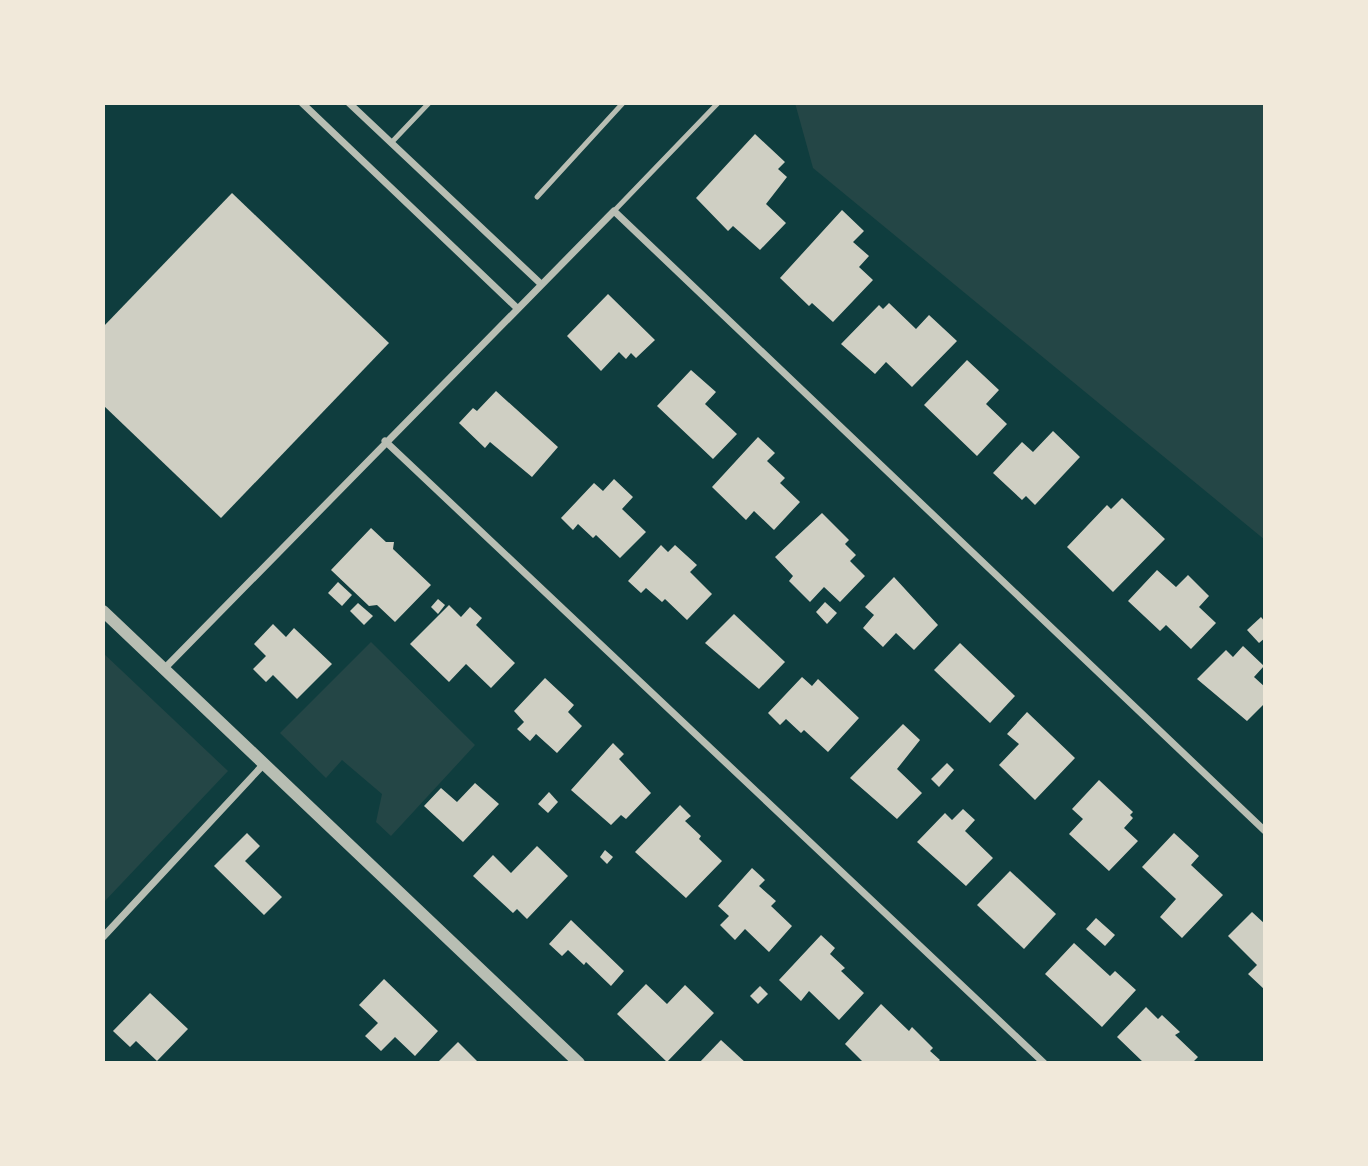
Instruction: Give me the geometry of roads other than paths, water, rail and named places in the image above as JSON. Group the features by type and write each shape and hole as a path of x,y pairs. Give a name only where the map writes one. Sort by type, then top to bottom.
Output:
{"street":[{"path":"302,103 517,308"},
{"path":"349,103 541,284"},
{"path":"163,669 614,211 1265,831"},
{"path":"385,441 1044,1063"},
{"path":"103,611 579,1063"},
{"path":"103,937 263,765"}],"lane":[{"path":"391,143 429,103"},
{"path":"537,197 623,103"},
{"path":"614,211 718,103"}]}
